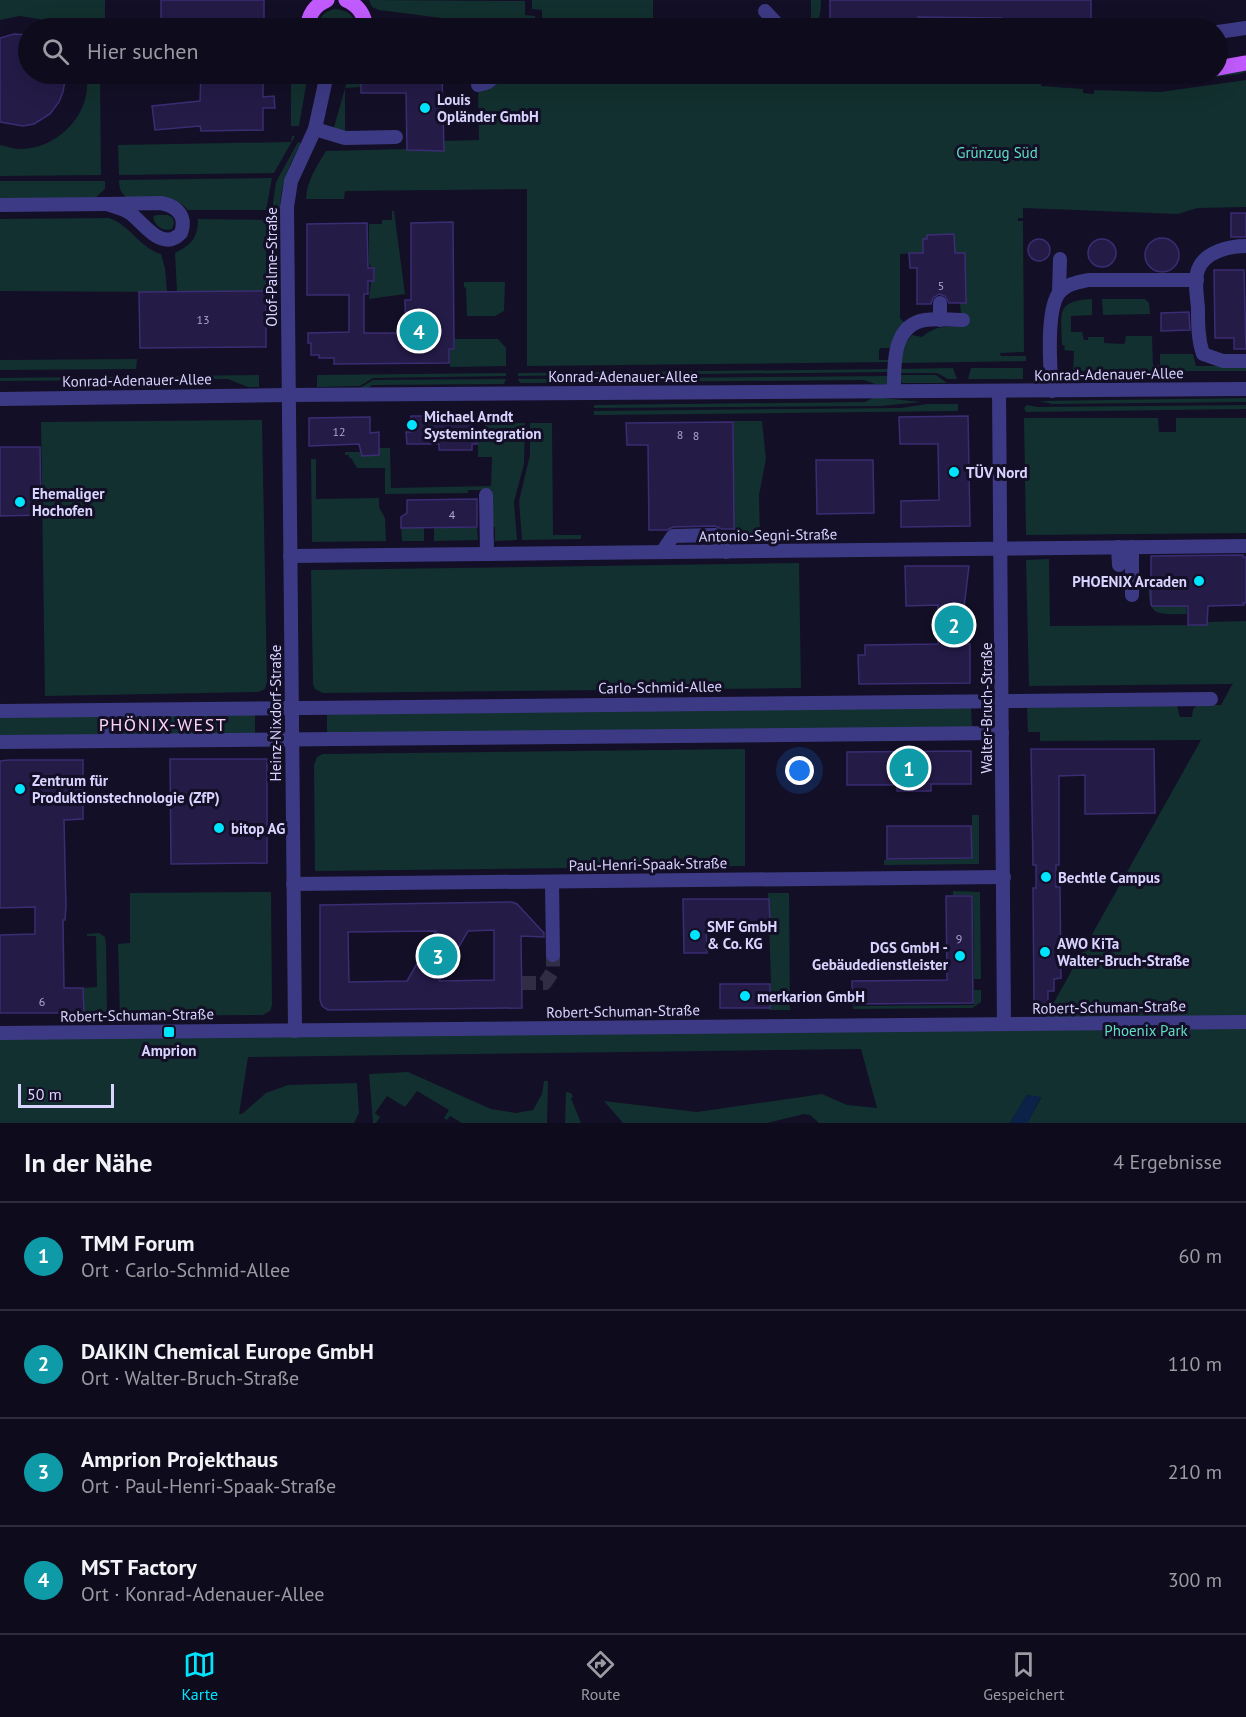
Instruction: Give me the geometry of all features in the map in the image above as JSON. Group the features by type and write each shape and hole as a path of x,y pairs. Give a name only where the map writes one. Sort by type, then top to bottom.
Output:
{"main road":[{"path":"347,0 361,11 363,18"},
{"path":"310,18 316,3"},
{"path":"1228,66 1246,63"}],"street":[{"path":"765,12 771,18"},
{"path":"1228,31 1246,28"},
{"name":"Olof-Palme-Straße","path":"288,395 288,194 296,170 315,129 325,84"},
{"path":"478,85 486,84"},
{"path":"315,129 345,138 396,137"},
{"path":"0,206 107,204 161,203 172,205 182,216 183,228 179,236 173,239 160,238 127,211 107,204"},
{"path":"1246,246 1235,246 1214,252 1198,269 1197,280 1199,343 1203,354 1223,361 1246,361"},
{"path":"1052,391 1050,328 1054,304 1059,292 1060,259"},
{"path":"1059,292 1071,284 1088,280 1197,280"},
{"path":"940,303 940,320"},
{"path":"894,391 895,356 904,334 915,324 925,320 963,320"},
{"name":"Konrad-Adenauer-Allee","path":"0,399 1246,389"},
{"name":"Walter-Bruch-Straße","path":"999,391 1005,1024"},
{"name":"Heinz-Nixdorf-Straße","path":"288,395 295,1030"},
{"path":"486,495 487,554"},
{"name":"Antonio-Segni-Straße","path":"290,556 1246,546"},
{"path":"1119,565 1125,547"},
{"path":"1125,547 1132,595"},
{"name":"Carlo-Schmid-Allee","path":"0,711 1211,699"},
{"path":"108,741 109,710"},
{"path":"0,742 1002,733"},
{"name":"Paul-Henri-Spaak-Straße","path":"293,884 1004,877"},
{"path":"552,882 554,955"},
{"name":"Robert-Schuman-Straße","path":"0,1034 1246,1022"}],"green space":[{"path":"0,0 105,0 105,18 19,16 0,20"},
{"path":"369,0 525,1 525,15 535,16 535,18 442,18 379,10 372,7"},
{"path":"532,0 653,0 653,18 542,18 542,10 532,9"},
{"path":"811,0 821,0 818,18 811,18"},
{"path":"335,9 344,11 353,18 321,18 328,11"},
{"path":"1246,70 1239,74 1228,75 1228,72"},
{"name":"Grünzug Süd","path":"1246,80 1246,207 1197,208 1178,214 1023,208 1023,218 1018,218 1018,221 1023,221 1024,352 1000,353 1001,356 1026,356 1026,361 900,363 906,343 912,335 922,337 937,328 965,327 965,316 961,315 960,303 966,303 965,253 955,253 954,234 927,235 927,239 923,240 923,253 900,254 900,318 906,325 892,348 879,350 879,360 891,360 891,362 527,366 527,189 345,191 344,199 306,199 310,179 326,151 407,149 443,151 444,141 479,140 478,91 496,85 1041,84 1041,86 1083,89 1083,93 1094,94 1094,90 1160,92"},
{"path":"87,84 100,84 101,175 0,176 0,145 17,149 33,148 59,136 78,115"},
{"path":"291,84 306,84 299,126 291,126"},
{"path":"346,84 361,84 361,87 345,88"},
{"path":"345,88 345,131 333,131"},
{"path":"292,136 295,136 274,173 119,175 118,145 291,142"},
{"path":"298,142 301,143 283,184 280,210 272,210 276,182"},
{"path":"272,178 266,210 188,210 169,199 130,199 124,196 119,186 119,180"},
{"path":"0,181 105,181 105,189 94,199 0,200"},
{"path":"392,211 394,211 405,294 369,299 371,282 375,281 375,268 369,263 369,224 382,224 382,220 392,220"},
{"path":"168,215 173,218 172,229 166,230 158,226 153,217"},
{"path":"109,218 123,226 147,247 161,254 167,292 0,291 0,219"},
{"path":"198,219 266,220 266,291 177,291 175,253 185,247 195,236"},
{"path":"464,282 505,282 504,311 495,316 467,316"},
{"path":"1092,299 1092,315 1071,316 1071,332 1082,332 1084,340 1088,340 1088,337 1104,337 1104,343 1123,344 1126,336 1152,336 1153,365 1160,365 1160,354 1193,354 1196,366 1246,366 1246,371 1073,371 1074,351 1064,350 1065,346 1062,345 1061,317 1066,306 1071,303"},
{"path":"1102,299 1145,299 1149,303 1150,314 1103,315"},
{"path":"455,339 498,339 506,348 506,366 450,367 450,350 455,349"},
{"path":"137,359 136,369 0,370 0,360"},
{"path":"953,368 957,379 948,379 937,373 899,373 899,369"},
{"path":"971,368 1023,368 1023,379 968,379"},
{"path":"892,369 891,372 518,376 518,373"},
{"path":"506,373 506,376 373,378 360,386 317,387 317,375"},
{"path":"259,375 259,387 248,387 228,379 0,381 0,378"},
{"path":"899,375 936,375 947,383 902,383"},
{"path":"891,376 890,384 875,384 864,380 520,383 518,379"},
{"path":"506,379 504,384 372,385 367,389 358,389 373,380"},
{"path":"874,397 921,402 881,406 594,408 594,405 865,402"},
{"path":"1246,398 1246,402 1052,404 1040,401"},
{"path":"927,404 958,404 958,411 594,415 594,411 901,408"},
{"path":"1027,405 1038,407 1246,405 1246,409 1026,412 1024,408"},
{"path":"1024,418 1158,418 1159,432 1176,432 1176,418 1246,418 1246,533 1026,535"},
{"path":"262,420 267,682 265,689 258,692 45,696 41,422"},
{"path":"734,421 762,421 766,459 759,495 760,537 734,538"},
{"path":"485,423 525,423 524,464 514,502 517,540 495,541 495,527 492,527 492,490 468,490 468,493 385,494 385,468 357,468 349,455 345,455 345,452 361,452 363,456 377,455 379,448 390,448 391,488 491,486 492,457 478,457 478,430 485,430"},
{"path":"530,423 552,423 553,535 581,535 581,539 522,540 519,501 530,455"},
{"path":"311,459 316,459 316,499 379,498 379,507 385,518 386,541 312,542"},
{"path":"477,527 478,540 434,541 434,528"},
{"path":"401,528 424,528 424,541 402,541"},
{"name":"Phoenix Park","path":"1049,559 1050,626 1207,625 1208,622 1246,621 1246,1123 1027,1123 1041,1098 1027,1095 1010,1123 819,1123 810,1115 804,1114 767,1123 623,1123 604,1101 697,1112 822,1094 847,1105 877,1108 861,1049 248,1057 239,1114 242,1114 266,1093 288,1085 357,1083 359,1113 354,1123 0,1123 0,1039 1039,1029 1201,740 1040,741 1040,732 1028,732 1027,706 1173,705 1177,706 1180,717 1192,717 1193,709 1198,705 1221,705 1233,683 1029,686 1026,560"},
{"path":"799,563 801,688 323,693 315,689 313,684 311,570"},
{"path":"1148,579 1150,579 1152,606 1186,606 1187,614 1165,614 1154,610 1151,606 1149,599"},
{"path":"971,707 972,728 327,734 327,713"},
{"path":"255,713 255,735 126,736 117,727 122,715"},
{"path":"0,716 99,716 103,730 95,736 0,737"},
{"path":"745,749 745,866 315,871 314,765 317,757 323,754"},
{"path":"972,815 979,815 979,864 884,865 884,860 972,859"},
{"path":"953,891 980,892 981,979 974,979 973,895 953,895"},
{"path":"271,892 272,1005 270,1011 263,1015 120,1016 118,944 130,943 130,893"},
{"path":"768,893 789,893 790,1010 769,1010 771,982"},
{"path":"99,933 105,937 106,943 107,1012 84,1013 83,988 97,987 96,936 87,936 87,934"},
{"path":"974,990 981,990 981,1002 972,1008 853,1009 853,1006 974,1005"},
{"path":"408,1072 491,1109 516,1113 533,1110 542,1094 544,1081 548,1081 547,1123 462,1123 450,1116 447,1120 444,1118 449,1110 417,1091 405,1107 387,1096 375,1113 380,1117 376,1123 373,1123 369,1074"},
{"path":"566,1092 571,1093 573,1097 571,1098 581,1123 565,1123"}],"water":[{"path":"1027,1095 1041,1097 1027,1123 1010,1123"}],"building":[{"path":"161,0 264,0 264,18 161,18"},
{"path":"830,0 1091,0 1091,18 830,18"},
{"path":"18,34 18,84 64,84 59,102 50,114 34,124 23,126 0,122 0,38"},
{"path":"201,84 263,84 263,97 274,96 275,108 263,108 263,130 201,131 200,126 155,130 152,106 200,101"},
{"name":"Louis Opländer GmbH","path":"361,84 442,84 444,151 407,150 406,93 361,93"},
{"path":"1231,213 1246,213 1246,237 1231,237"},
{"path":"453,222 454,349 449,349 449,363 334,364 334,358 319,358 319,355 311,355 308,333 349,332 349,295 307,295 307,224 367,223 368,268 374,268 374,281 368,281 368,294 364,294 364,333 406,333 405,300 411,300 411,223"},
{"path":"954,234 955,253 965,253 966,303 949,303 945,296 939,294 933,298 931,304 917,304 917,268 910,268 909,253 923,253 923,239 927,239 927,235"},
{"path":"1162,238 1174,243 1179,255 1174,267 1162,272 1150,267 1145,255 1150,243"},
{"path":"1039,239 1047,242 1050,250 1047,258 1039,261 1031,258 1028,250 1031,242"},
{"path":"1102,239 1112,243 1116,253 1112,263 1102,267 1092,263 1088,253 1092,243"},
{"path":"1214,270 1244,270 1246,349 1234,349 1234,338 1215,338"},
{"path":"266,291 266,347 140,348 139,292"},
{"path":"1189,312 1190,330 1161,331 1161,313"},
{"path":"411,416 472,416 473,434 477,434 477,444 472,444 472,450 439,450 439,444 407,444 406,432 411,432"},
{"name":"TÜV Nord","path":"968,416 970,526 901,527 901,501 939,500 938,444 900,444 899,417"},
{"path":"370,417 370,433 379,432 379,455 362,456 359,444 309,446 309,418"},
{"path":"733,422 734,529 722,529 715,526 649,530 648,445 627,445 626,423"},
{"path":"0,447 40,447 41,515 0,516"},
{"path":"816,460 873,460 874,513 817,514"},
{"path":"477,499 477,527 401,528 401,517 407,513 407,500"},
{"name":"PHOENIX Arcaden","path":"1243,555 1246,557 1246,603 1243,603 1244,605 1208,606 1207,625 1188,625 1188,606 1152,606 1151,556"},
{"path":"905,566 969,566 964,607 964,644 970,644 970,683 859,684 858,655 865,655 865,645 938,644 938,605 906,606"},
{"name":"Bechtle Campus","path":"1031,749 1154,749 1155,813 1085,814 1085,775 1059,776 1059,865 1056,865 1056,887 1060,887 1061,978 1054,979 1054,991 1048,991 1048,1004 1034,1004 1033,888 1036,888 1036,865 1033,865"},
{"path":"971,751 971,784 931,784 931,791 897,791 897,785 847,785 847,752"},
{"name":"bitop AG","path":"170,759 267,759 267,863 171,864"},
{"path":"83,760 83,819 64,820 66,907 65,920 63,920 64,988 83,988 84,1013 0,1013 0,935 35,934 35,907 0,908 0,761"},
{"path":"887,826 971,826 972,858 887,859"},
{"path":"946,896 972,896 973,1003 852,1004 852,981 947,980"},
{"name":"SMF GmbH & Co. KG","path":"683,899 769,899 770,924 706,924 707,953 684,953"},
{"path":"512,902 517,904 544,933 544,937 521,936 522,1008 328,1010 322,1006 320,1000 320,905","holes":["494,930 494,980 439,981 468,931","436,931 407,981 349,982 348,932"]},
{"name":"merkarion GmbH","path":"720,984 770,984 770,1008 720,1008"}],"tunnel":[{"path":"522,983 545,983 553,971 553,955"}],"place":[{"name":"Louis Opländer GmbH","path":"425,108"},
{"name":"MST Factory","path":"419,331"},
{"name":"Michael Arndt Systemintegration","path":"412,425"},
{"name":"TÜV Nord","path":"954,472"},
{"name":"Ehemaliger Hochofen","path":"20,502"},
{"name":"PHOENIX Arcaden","path":"1199,581"},
{"name":"DAIKIN Chemical Europe GmbH","path":"954,625"},
{"name":"TMM Forum","path":"909,768"},
{"name":"Zentrum für Produktionstechnologie (ZfP)","path":"20,789"},
{"name":"bitop AG","path":"219,828"},
{"name":"Bechtle Campus","path":"1046,877"},
{"name":"SMF GmbH & Co. KG","path":"695,935"},
{"name":"AWO KiTa Walter-Bruch-Straße","path":"1045,952"},
{"name":"Amprion Projekthaus","path":"438,956"},
{"name":"DGS GmbH - Gebäudedienstleister","path":"960,956"},
{"name":"merkarion GmbH","path":"745,996"},
{"name":"Amprion","path":"169,1032"}],"district":[{"name":"PHÖNIX-WEST","path":"163,724"}]}
